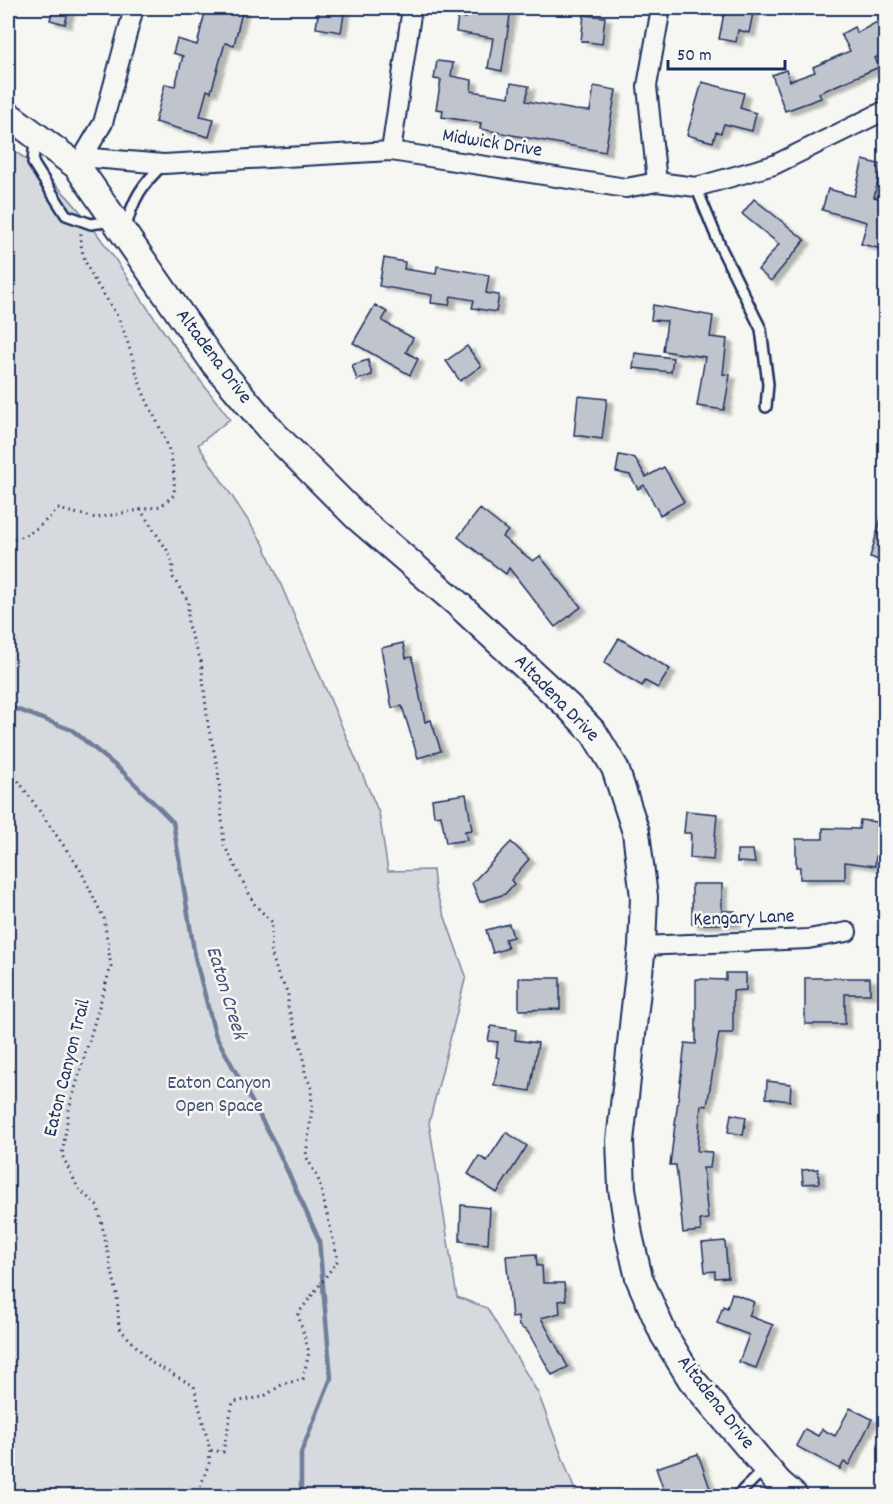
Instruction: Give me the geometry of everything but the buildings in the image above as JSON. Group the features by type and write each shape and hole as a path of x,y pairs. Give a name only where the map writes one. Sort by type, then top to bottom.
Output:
{"main road":[{"name":"Altadena Drive","path":"8,115 77,166 214,363 274,434 358,518 458,604 568,705 594,733 615,768 636,832 642,866 642,946 620,1141 622,1188 639,1278 664,1335 691,1379 765,1467 794,1497"}],"street":[{"path":"77,166 103,123 135,8"},
{"path":"392,151 412,8"},
{"path":"657,182 647,86 661,8"},
{"name":"Midwick Drive","path":"77,166 92,158 164,164 392,151 626,188 657,182 696,187 774,165 885,110"},
{"name":"Kengary Lane","path":"642,946 808,939 847,932"}],"lane":[{"path":"36,135 33,163 66,215 91,225 120,229 144,182 164,164"},
{"path":"696,187 721,248 761,329 768,384 766,408"},
{"path":"737,1497 765,1467"}],"path":[{"path":"8,540 18,539 36,530 58,509 96,518 161,506 174,495 175,480 170,446 143,391 116,314 94,282 80,244 82,221"},
{"path":"140,509 167,550 173,563 171,576 188,601 188,626 201,661 208,725 218,770 224,845 255,905 272,922 272,952 278,975 288,993 288,1006 304,1057 305,1073 311,1087 312,1109 306,1156 319,1180 339,1260 298,1314 309,1352 303,1378 283,1384 263,1397 233,1402 223,1452 210,1450"},
{"name":"Eaton Canyon Trail","path":"8,766 80,868 104,919 111,966 69,1109 62,1155 78,1188 98,1207 117,1294 119,1328 152,1364 194,1386 210,1450 209,1462 197,1497"}],"green space":[{"name":"Eaton Canyon Open Space","path":"8,147 32,163 53,182 90,223 153,316 230,419 198,445 263,543 379,813 388,871 433,870 435,889 466,976 429,1123 457,1297 487,1308 538,1393 577,1496 8,1496"}],"waterway":[{"name":"Eaton Creek","path":"8,706 72,730 123,772 173,822 195,957 215,1034 276,1146 319,1240 331,1378 301,1453 301,1496"}]}
